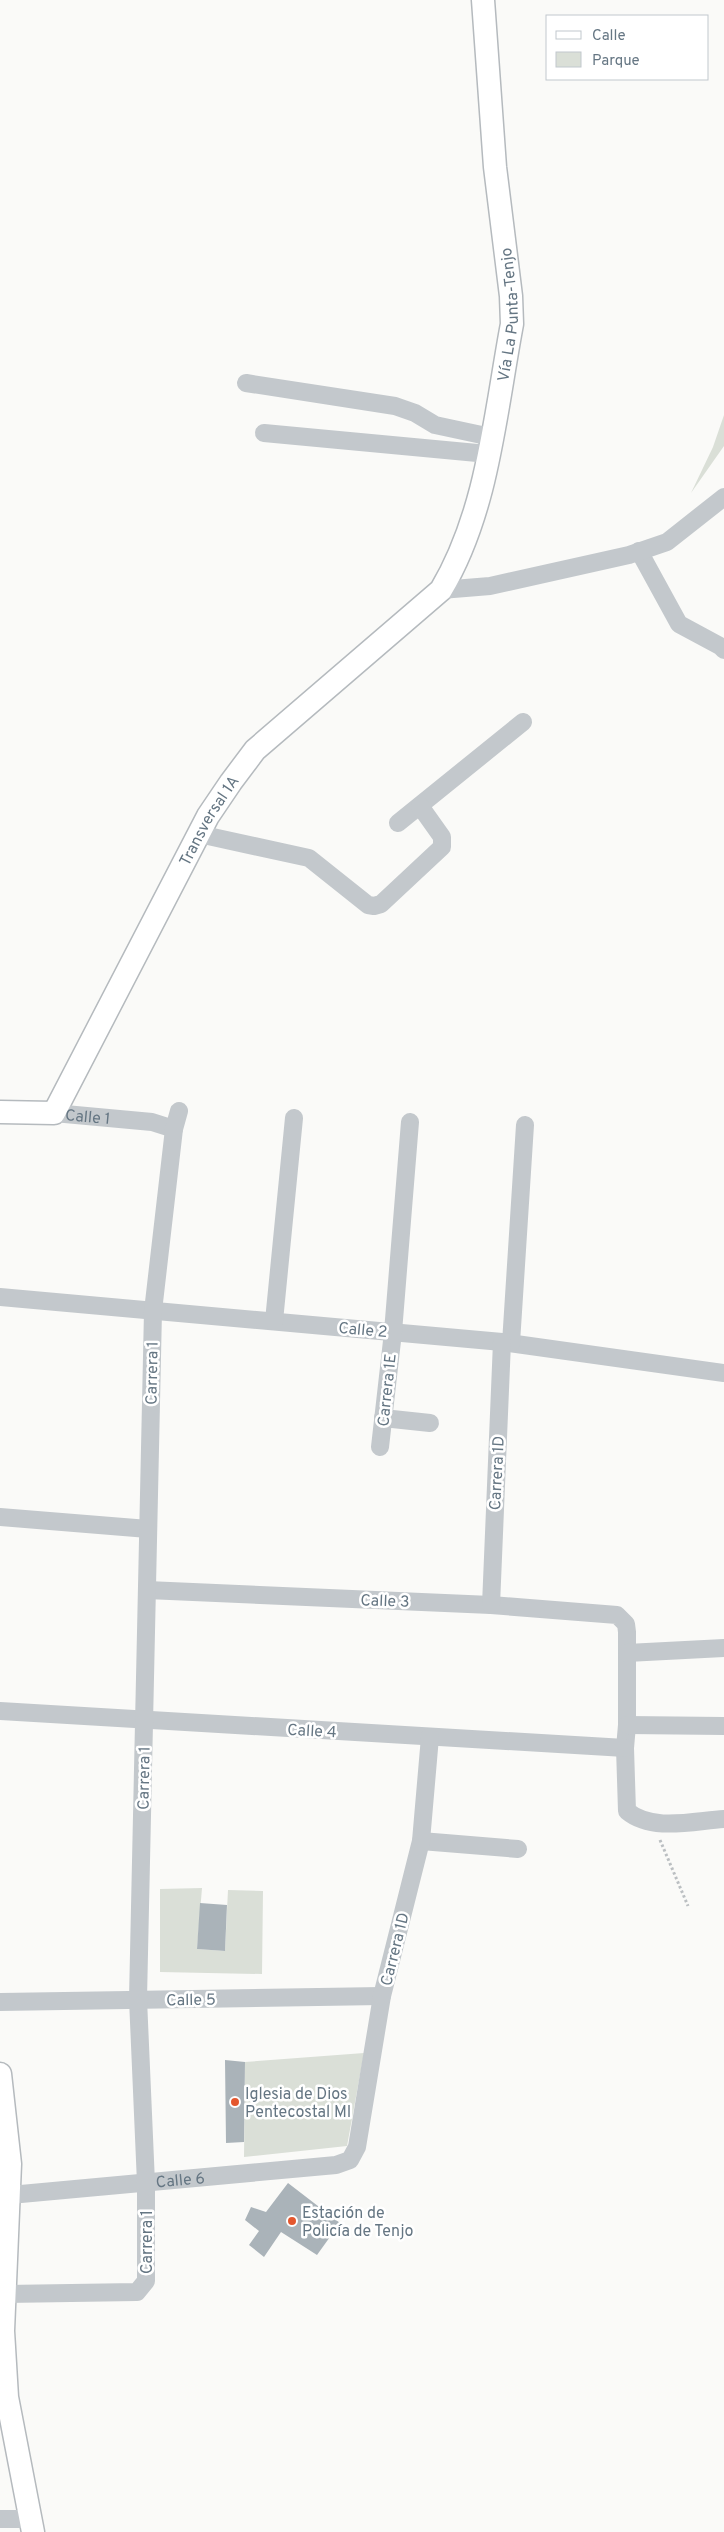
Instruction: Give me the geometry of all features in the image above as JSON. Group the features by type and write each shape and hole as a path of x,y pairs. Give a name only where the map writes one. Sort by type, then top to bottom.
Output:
{"main road":[{"name":"Vía La Punta-Tenjo","path":"441,590 457,563 470,533 481,494 512,324 511,296 495,167 483,0"},
{"name":"Transversal 1A","path":"54,1112 199,834 231,782 255,750 441,590"},
{"name":"Calle 1","path":"0,1112 54,1112"},
{"path":"0,2074 5,2164 10,2195 4,2280 3,2331 7,2397 31,2526"}],"street":[{"path":"246,383 395,406 415,413 434,425 490,446"},
{"path":"264,434 490,446"},
{"path":"441,590 490,586 639,551 667,542 724,497"},
{"path":"639,551 679,624 724,650"},
{"path":"398,823 523,722"},
{"path":"199,834 309,858 368,904 374,906 381,904 442,847 442,837 420,806"},
{"name":"Carrera 1","path":"4,2280 137,2292 146,2281 146,2182 138,1999 153,1311 174,1129 179,1111"},
{"name":"Calle 1","path":"54,1112 152,1122 174,1129"},
{"path":"274,1321 294,1118"},
{"name":"Carrera 1E","path":"380,1447 393,1332 410,1122"},
{"name":"Carrera 1D","path":"491,1604 507,1342 525,1125"},
{"name":"Calle 2","path":"0,1297 507,1342 724,1373"},
{"path":"383,1418 430,1422"},
{"path":"0,1517 148,1528"},
{"name":"Calle 3","path":"147,1590 491,1604 611,1612 622,1617 626,1624 627,1653"},
{"path":"724,1648 627,1653 625,1748 628,1811 636,1818 653,1824 724,1819"},
{"name":"Calle 4","path":"0,1711 625,1748"},
{"path":"627,1724 724,1726"},
{"name":"Carrera 1D","path":"350,2160 357,2147 382,1996 421,1842 430,1737"},
{"path":"421,1842 518,1849"},
{"name":"Calle 5","path":"0,2002 382,1996"},
{"name":"Calle 6","path":"10,2195 336,2165 350,2160"},
{"path":"0,2518 31,2526"}],"path":[{"path":"653,1824 688,1906"}],"green space":[{"path":"724,415 724,446 691,493 713,447"},
{"path":"202,1888 197,1949 225,1951 228,1890 263,1891 262,1974 160,1972 160,1889"},
{"path":"364,2053 347,2146 244,2157 245,2062"}],"building":[{"path":"200,1903 227,1905 225,1951 197,1949"},
{"name":"Iglesia de Dios Pentecostal MI","path":"225,2060 245,2062 244,2142 226,2143"},
{"name":"Estación de Policía de Tenjo","path":"288,2183 340,2223 317,2255 281,2232 264,2257 249,2245 259,2231 245,2220 251,2207 266,2212"}],"place":[{"name":"Iglesia de Dios Pentecostal MI","path":"235,2102"},
{"name":"Estación de Policía de Tenjo","path":"292,2221"}]}
